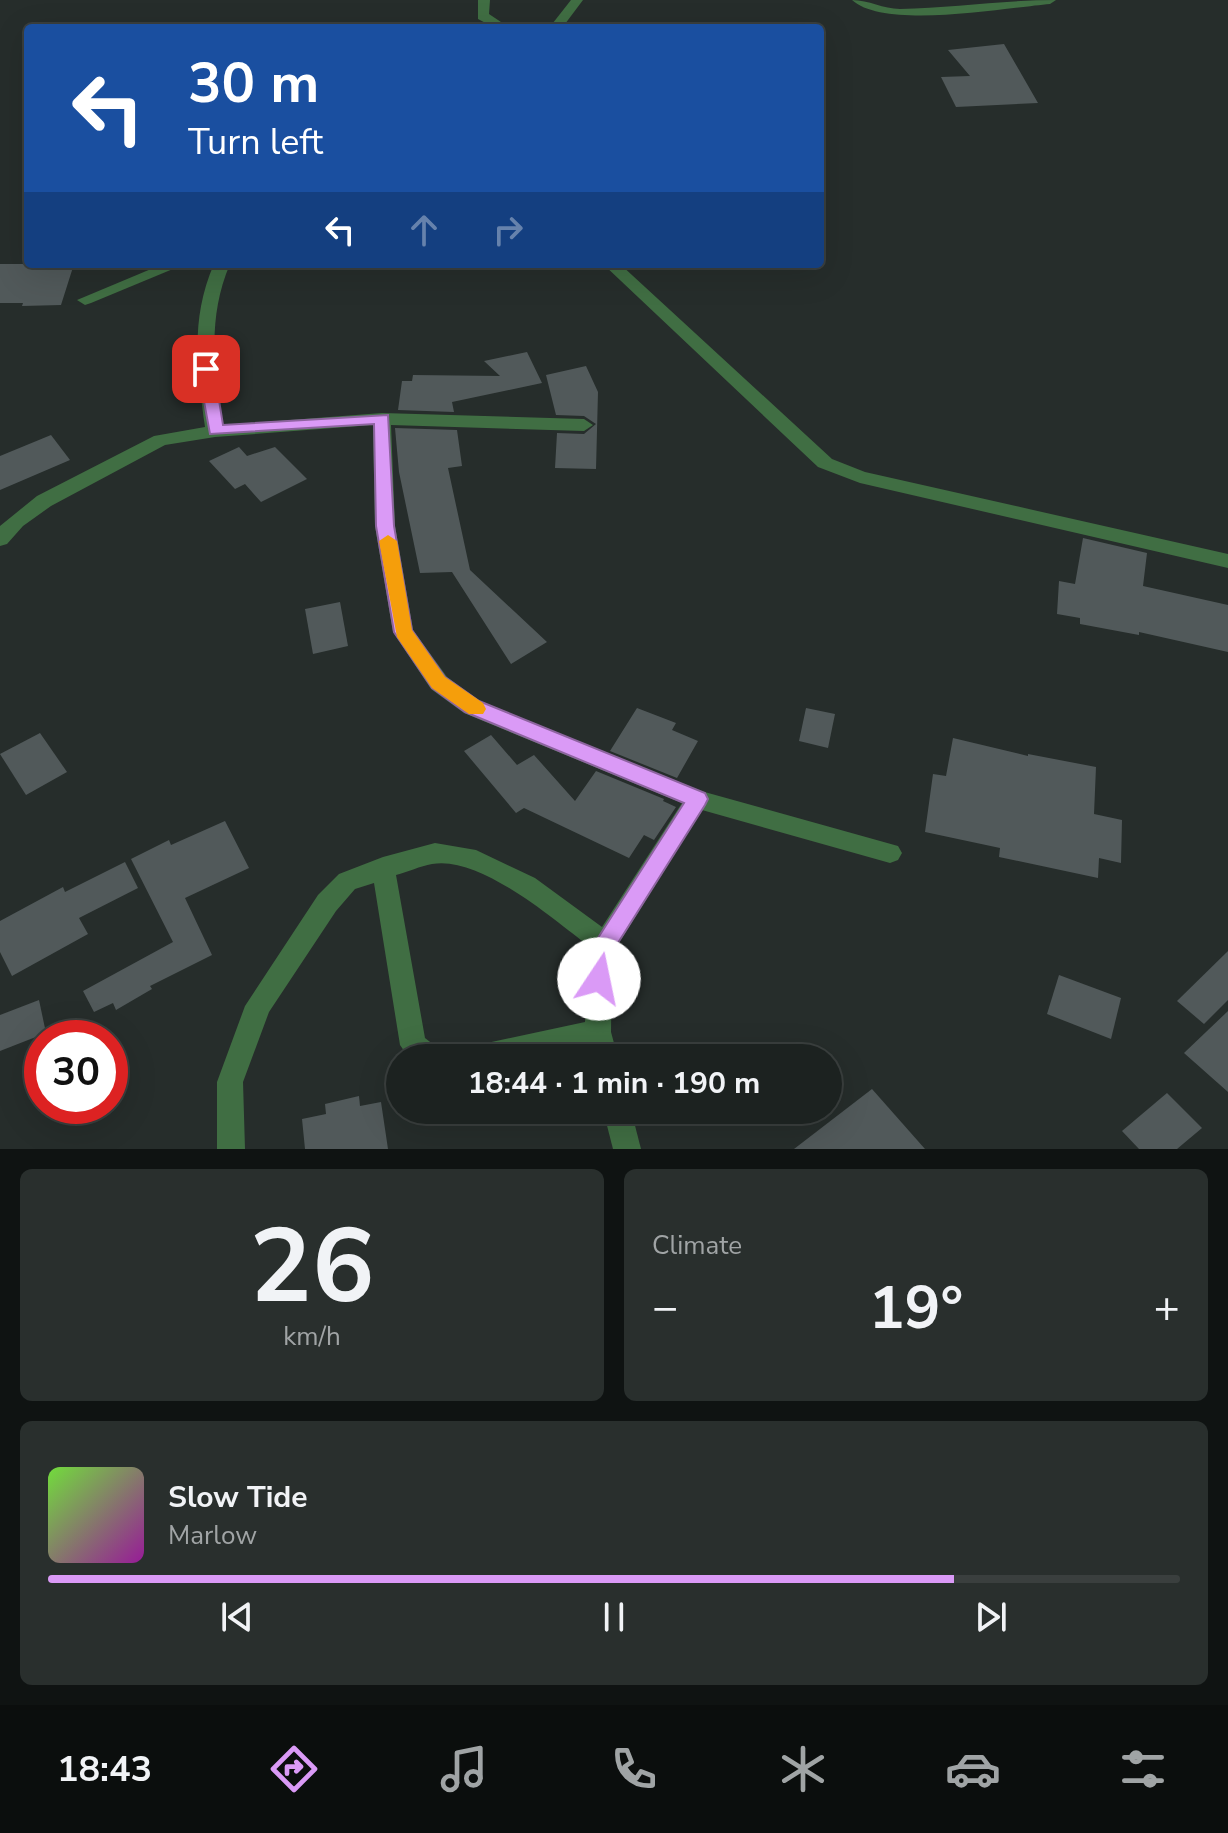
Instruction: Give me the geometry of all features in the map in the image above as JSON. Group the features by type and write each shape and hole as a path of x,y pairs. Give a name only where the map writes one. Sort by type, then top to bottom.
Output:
{"street":[{"path":"484,0 482,16 497,24"},
{"path":"558,24 577,0"},
{"path":"858,0 875,9 897,13 1050,0"},
{"path":"85,300 167,268"},
{"path":"215,431 201,339 220,268"},
{"path":"615,268 825,463 860,477 1228,561"},
{"path":"382,419 385,526 403,632 439,683 472,707 697,799 890,853"},
{"path":"0,539 16,521 44,501 160,440 215,431 382,419 584,425"},
{"path":"601,1044 598,1032 600,952 697,799"},
{"path":"231,1149 230,1082 258,1006 327,903 347,881 383,867 435,853 476,860 526,885 605,944"},
{"path":"383,867 413,1044"},
{"path":"540,1044 598,1032"},
{"path":"621,1124 627,1149"}],"building":[{"path":"1004,44 1038,103 956,107 941,77 970,76 948,50"},
{"path":"0,264 24,264 24,268 73,268 61,305 0,303"},
{"path":"527,352 542,383 452,402 454,412 398,410 402,381 412,381 413,375 500,376 484,361"},
{"path":"586,366 598,392 596,469 555,468 557,433 584,434 596,424 584,416 556,415 546,375"},
{"path":"395,428 457,430 462,466 448,468 470,570 547,642 511,664 452,572 420,573 399,472"},
{"path":"51,435 70,460 0,490 0,456"},
{"path":"239,447 247,456 275,447 307,479 261,502 245,484 235,489 209,461"},
{"path":"1083,538 1147,553 1143,586 1228,605 1228,652 1139,632 1139,635 1080,624 1080,618 1057,614 1059,581 1075,584"},
{"path":"340,602 348,646 313,654 305,609"},
{"path":"637,708 676,723 672,730 698,741 677,778 610,751"},
{"path":"806,708 835,714 828,748 799,741"},
{"path":"40,733 67,772 26,795 0,754"},
{"path":"491,735 517,765 534,755 575,801 596,771 676,807 654,840 644,835 629,858 524,808 516,813 464,751"},
{"path":"953,738 1028,756 1096,767 1094,814 1122,820 1121,863 1099,858 1098,878 999,857 1000,848 925,832 933,774 946,776"},
{"path":"225,821 249,868 185,898 212,955 150,986 152,989 116,1010 113,1003 94,1012 83,991 173,942 131,859 169,840 171,845"},
{"path":"125,862 138,888 79,918 88,934 12,976 0,952 0,921 63,887 65,892"},
{"path":"1228,951 1228,1000 1204,1024 1177,1001"},
{"path":"1059,975 1121,998 1111,1039 1047,1014"},
{"path":"39,1000 43,1020 24,1020 24,1042 0,1051 0,1015"},
{"path":"1228,1011 1228,1092 1184,1053"},
{"path":"872,1089 925,1149 794,1149 826,1124 842,1124 842,1112"},
{"path":"1167,1093 1202,1128 1177,1149 1139,1149 1122,1131"},
{"path":"359,1096 360,1106 381,1102 388,1149 305,1149 302,1119 326,1114 325,1104"}],"slow traffic":[{"path":"388,541 403,632 439,683 476,709"}],"route":[{"path":"206,369 215,431 382,419 385,526 403,632 439,683 472,707 697,799 600,952 599,979"}]}
